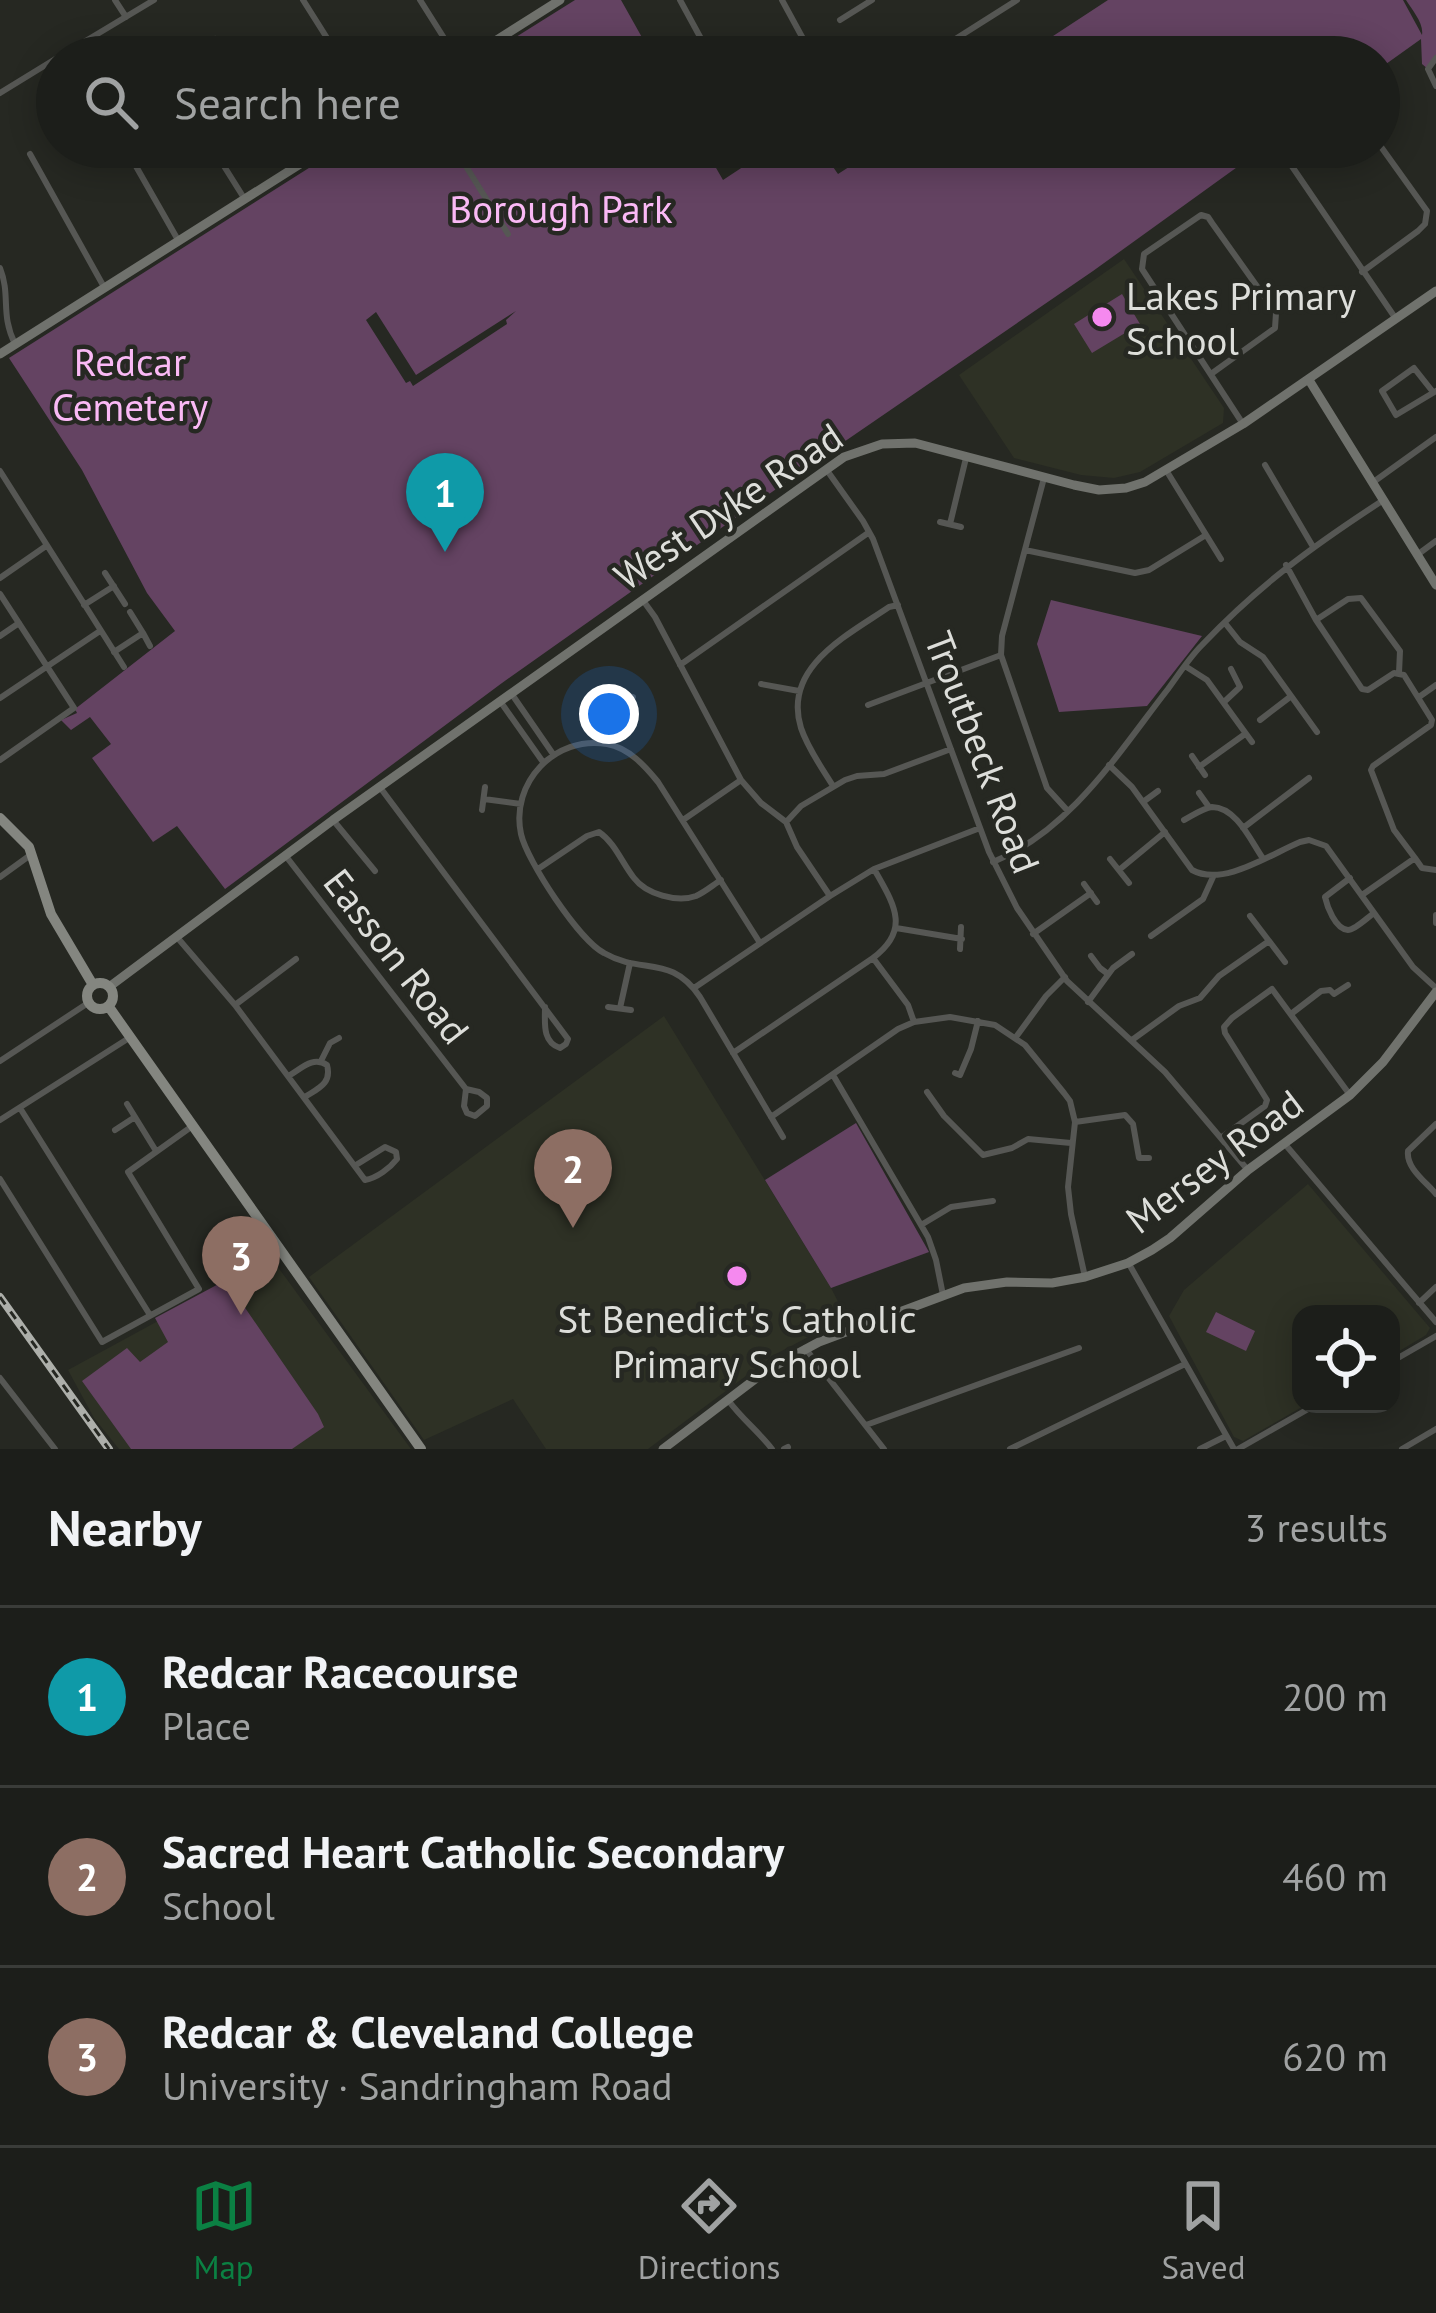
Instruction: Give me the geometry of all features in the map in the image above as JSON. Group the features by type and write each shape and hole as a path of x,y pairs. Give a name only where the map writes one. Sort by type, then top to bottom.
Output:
{"main road":[{"path":"0,818 32,854 51,914 93,985"},
{"path":"93,985 110,986 114,994 109,1006 98,1010 88,1003 93,985"},
{"path":"109,1006 421,1449"}],"street":[{"path":"116,0 126,16"},
{"path":"94,36 154,0"},
{"path":"304,0 326,36"},
{"path":"421,0 443,36"},
{"path":"503,36 560,0"},
{"path":"680,0 700,36"},
{"path":"782,0 802,36"},
{"path":"840,20 872,0"},
{"path":"960,36 1017,0"},
{"path":"1436,58 1428,69 1436,86"},
{"path":"0,93 36,71"},
{"path":"30,154 36,165"},
{"path":"38,168 104,287"},
{"path":"137,168 178,240"},
{"path":"225,168 244,199"},
{"path":"0,354 292,168"},
{"path":"467,168 508,235"},
{"path":"1293,168 1396,320"},
{"path":"1361,272 1425,224 1427,211 1396,168"},
{"path":"1211,374 1275,328 1278,320 1208,217 1201,215 1144,254 1142,269 1243,424"},
{"path":"0,268 5,286 3,315 15,344"},
{"name":"West Dyke Road","path":"110,986 380,786 856,450 915,443 1100,490 1145,482 1243,424 1436,291"},
{"path":"1414,368 1435,392 1396,415 1382,391 1414,368"},
{"path":"1309,380 1436,585"},
{"path":"1372,483 1436,437"},
{"path":"950,524 966,458"},
{"path":"1265,465 1313,546"},
{"name":"Troutbeck Road","path":"826,469 869,532 1009,896 1065,977 1165,1072 1248,1170"},
{"path":"1166,470 1221,559"},
{"path":"0,471 124,667"},
{"path":"1044,478 1001,655 1047,788 1067,810"},
{"path":"993,862 1052,827 1090,790 1199,647 1225,622 1286,566 1384,500"},
{"path":"940,521 961,527"},
{"path":"680,665 869,532"},
{"path":"1025,550 1136,573 1206,535"},
{"path":"1417,555 1436,541"},
{"path":"0,578 47,545"},
{"path":"1286,566 1362,689 1369,690 1399,673 1430,715 1434,726 1371,770 1394,830 1422,868 1436,870"},
{"path":"105,572 150,646"},
{"path":"84,605 114,586"},
{"path":"0,594 74,709 0,760"},
{"path":"1316,620 1348,599 1361,598 1400,651 1399,673"},
{"path":"642,599 741,780 760,803 787,821 797,848 830,896"},
{"path":"833,786 802,730 800,691 819,656 898,604"},
{"path":"1225,622 1240,642 1263,657 1317,732"},
{"path":"0,636 19,623"},
{"path":"0,698 100,631"},
{"path":"114,652 142,633"},
{"path":"867,704 1001,655"},
{"path":"1185,666 1207,680 1252,742"},
{"path":"1224,702 1240,687 1232,669"},
{"path":"762,684 800,691"},
{"path":"1419,697 1436,685"},
{"path":"1359,699 1362,689"},
{"path":"511,692 554,754"},
{"path":"609,693 633,698"},
{"path":"610,744 621,695"},
{"path":"1260,720 1290,697"},
{"path":"500,700 543,762"},
{"path":"1199,767 1245,734"},
{"path":"760,944 645,766 610,744 580,745 543,762 526,787 519,826 538,869 589,943 630,962 677,973 694,988 783,1137"},
{"path":"787,821 833,786 857,776 899,770 952,749"},
{"path":"1192,757 1204,775"},
{"path":"1109,765 1143,802 1192,870 1203,876 1225,875 1309,840 1326,846 1413,967 1436,990"},
{"path":"1243,828 1309,778"},
{"path":"682,820 741,780"},
{"path":"1280,781 1287,792"},
{"path":"380,786 545,1007 568,1039 560,1048 546,1036 545,1007"},
{"path":"482,810 485,787"},
{"path":"1143,802 1158,791"},
{"path":"1199,794 1209,807 1228,814 1243,828 1262,858"},
{"path":"484,799 521,803"},
{"path":"1184,820 1209,807"},
{"path":"333,820 375,871"},
{"path":"694,988 874,869 980,828"},
{"path":"538,869 599,832 635,880 650,891 689,898 721,880"},
{"path":"1119,870 1165,832"},
{"path":"0,877 32,854"},
{"name":"Easson Road","path":"285,855 466,1089 487,1098 487,1106 475,1116 464,1106 466,1089"},
{"path":"1362,895 1414,858"},
{"path":"1110,859 1129,883"},
{"path":"733,1053 888,945 896,928 895,907 874,869"},
{"path":"1151,936 1203,899 1213,877"},
{"path":"1350,878 1325,897 1340,926 1352,929 1374,913"},
{"path":"1084,884 1097,902"},
{"path":"1033,934 1091,893"},
{"path":"1250,916 1285,962"},
{"path":"960,949 961,927"},
{"path":"896,928 962,938"},
{"path":"1163,928 1170,939"},
{"path":"176,936 236,1006 359,1174 372,1179 397,1159 385,1147 356,1165"},
{"path":"1132,1040 1179,1006 1200,998 1219,976 1269,941"},
{"path":"1088,1002 1108,974 1132,954"},
{"path":"1091,956 1108,974"},
{"path":"873,958 908,1005 914,1022"},
{"path":"236,1006 294,960"},
{"path":"620,1009 630,962"},
{"path":"1016,1037 1065,977"},
{"path":"1291,1014 1321,991 1334,994 1348,985"},
{"path":"1222,1137 1267,1100 1224,1027 1272,988 1350,1095"},
{"name":"Mersey Road","path":"662,1449 767,1370 805,1348 979,1285 1052,1282 1128,1263 1170,1238 1248,1170 1350,1095 1383,1062 1436,990"},
{"path":"0,1061 88,1003"},
{"path":"608,1007 632,1010"},
{"path":"771,1118 914,1022 950,1017 994,1025 1016,1037 1070,1101 1075,1122 1071,1214 1085,1277"},
{"path":"955,1072 960,1075 968,1059 978,1021"},
{"path":"0,1120 130,1037"},
{"path":"321,1061 330,1043 339,1038"},
{"path":"289,1076 313,1061 327,1065 326,1082 305,1097"},
{"path":"833,1074 921,1225 936,1260 943,1295"},
{"path":"928,1092 983,1155 1028,1139 1071,1143"},
{"path":"127,1104 156,1151"},
{"path":"923,1112 935,1104"},
{"path":"20,1108 150,1316"},
{"path":"1075,1122 1125,1115 1133,1124 1139,1158 1149,1158"},
{"path":"115,1130 135,1118"},
{"path":"1436,1124 1406,1156 1436,1193"},
{"path":"0,1179 102,1342 199,1289 128,1172 194,1125"},
{"path":"1284,1144 1436,1322"},
{"path":"921,1225 951,1208 993,1201"},
{"path":"1128,1263 1236,1449 1301,1413"},
{"path":"1419,1303 1436,1287"},
{"path":"1400,1357 1436,1336"},
{"path":"805,1348 884,1449"},
{"path":"866,1425 1079,1348"},
{"path":"1010,1449 1185,1364"},
{"path":"0,1378 55,1449"},
{"path":"728,1400 772,1449"},
{"path":"1402,1449 1436,1429"},
{"path":"1200,1449 1226,1436"}],"shaded area":[{"name":"Lakes Primary School","path":"1124,259 1224,408 1223,423 1140,472 1114,478 1014,458 959,375"},
{"path":"664,1016 848,1321 774,1355 648,1449 546,1449 513,1399 424,1440 309,1277"},
{"path":"1308,1184 1430,1328 1400,1351 1400,1305 1292,1305 1292,1413 1243,1441 1234,1437 1169,1316 1184,1290"},
{"path":"272,1259 411,1449 119,1449 94,1418 68,1370"}],"green space":[{"path":"575,0 621,0 641,36 518,36"},
{"path":"1108,0 1403,0 1422,35 1406,0 1436,0 1436,58 1428,69 1422,64 1421,39 1400,54 1400,36 1053,36"},
{"path":"309,168 716,168 723,180 741,168 834,168 838,174 847,168 1236,168 502,683 225,889 177,826 153,842 92,758 111,744 90,717 71,730 61,720 77,713 75,709 175,631 147,593 82,470 9,358","holes":["516,311 507,324 413,386 406,383 366,320 376,312 416,375"]},
{"path":"1122,294 1140,324 1092,353 1074,324"},
{"path":"1051,600 1202,636 1147,706 1059,712 1037,644"},
{"path":"856,1123 929,1252 831,1288 765,1180"},
{"path":"226,1280 324,1427 292,1449 131,1449 82,1381 127,1348 140,1362 168,1342 155,1318"},
{"path":"1216,1312 1255,1331 1246,1351 1206,1332"}],"railway":[{"path":"0,1297 109,1449"}],"place":[{"name":"Lakes Primary School","path":"1102,317"},
{"name":"Redcar Racecourse","path":"445,552"},
{"name":"Sacred Heart Catholic Secondary","path":"573,1228"},
{"name":"St Benedict's Catholic Primary School","path":"737,1276"},
{"name":"Redcar & Cleveland College","path":"241,1315"}],"park label":[{"name":"Borough Park","path":"561,208"},
{"name":"Redcar Cemetery","path":"130,384"}]}
